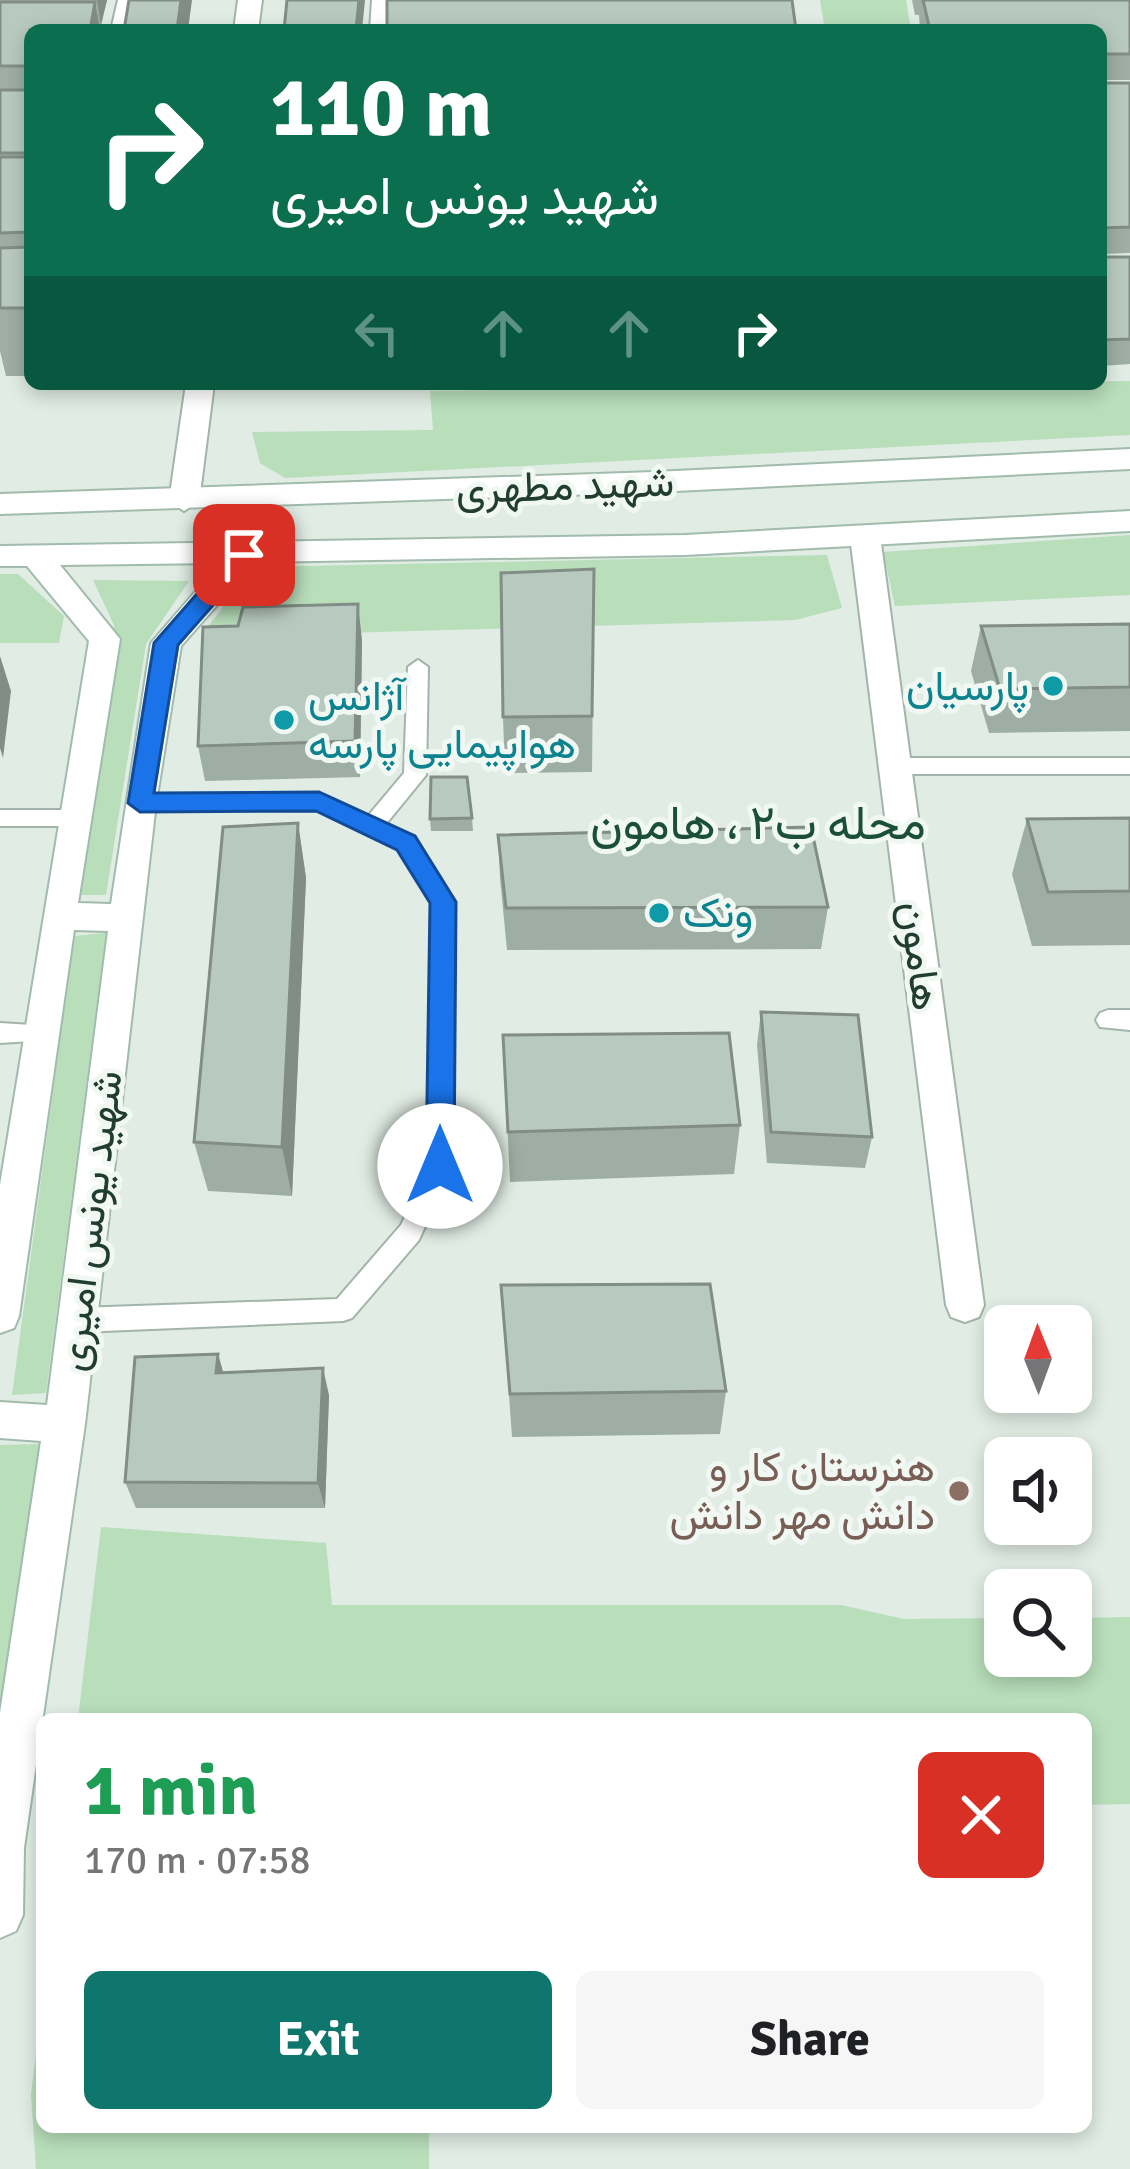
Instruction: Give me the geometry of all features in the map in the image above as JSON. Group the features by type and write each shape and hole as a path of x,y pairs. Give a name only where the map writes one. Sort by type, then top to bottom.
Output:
{"main road":[{"path":"184,501 199,390"},
{"name":"شهید مطهری","path":"0,504 184,501 1130,459"},
{"name":"شهید مطهری","path":"17,556 244,555 866,536 1130,521"},
{"name":"هامون","path":"866,536 965,1305"},
{"name":"شهید یونس امیری","path":"0,1915 1,1848 65,1424 140,803 166,643 244,555"},
{"name":"شهید یونس امیری","path":"0,1316 4,1256 105,639 17,556"},
{"path":"58,916 126,918"},
{"path":"0,1420 65,1424"}],"lane":[{"path":"372,826 415,776 418,667"},
{"path":"896,766 1130,766"},
{"path":"79,1320 343,1310 410,1232 440,1166 443,902 406,843 319,802 140,803"},
{"path":"0,818 74,818"},
{"path":"0,1034 40,1033"}],"green space":[{"path":"820,0 906,0 910,24 824,24"},
{"path":"1107,381 1130,381 1130,435 285,478 260,463 252,432 433,430 430,391 1107,390"},
{"path":"1130,535 1130,595 895,606 883,552"},
{"path":"827,555 842,608 795,620 200,637 254,567"},
{"path":"0,574 18,574 64,616 59,643 0,643"},
{"path":"93,580 189,581 146,644 106,895 80,895 116,665 114,625"},
{"path":"106,933 46,1393 12,1395 74,936"},
{"path":"43,1444 0,1717 0,1445"},
{"path":"101,1527 326,1543 332,1605 841,1605 904,1619 984,1618 984,1677 1092,1677 1092,1618 1130,1617 1130,1804 1092,1805 1092,1713 79,1713"},
{"path":"36,2054 36,2133 429,2133 429,2169 36,2169 31,2094"}],"building":[{"path":"129,0 181,0 178,24 125,24"},
{"path":"287,0 359,0 357,24 285,24"},
{"path":"387,0 792,0 795,24 387,24"},
{"path":"923,0 1130,0 1130,54 1107,54 1107,24 929,24"},
{"path":"0,2 95,2 91,24 24,24 24,66 0,66"},
{"path":"1107,83 1130,83 1130,227 1107,228"},
{"path":"0,90 24,90 24,153 0,153"},
{"path":"0,157 24,157 24,232 0,233"},
{"path":"24,247 24,308 0,308 0,248"},
{"path":"1107,257 1130,257 1130,339 1107,340"},
{"path":"594,569 592,716 503,717 501,573"},
{"name":"آژانس هواپیمایی پارسه","path":"358,604 355,741 198,746 203,627 238,626 243,607"},
{"path":"1130,624 1130,687 1000,689 981,626"},
{"path":"431,777 467,777 472,818 430,819"},
{"path":"1130,818 1130,891 1048,892 1027,819"},
{"path":"298,823 282,1147 194,1142 223,827"},
{"path":"811,827 828,907 506,908 498,835"},
{"path":"761,1012 858,1015 872,1137 771,1132"},
{"path":"729,1033 740,1125 508,1132 503,1035"},
{"path":"710,1284 726,1391 510,1394 501,1285"},
{"path":"218,1354 216,1373 323,1368 318,1483 125,1482 135,1357"}],"place":[{"name":"پارسیان","path":"1053,686"},
{"name":"آژانس هواپیمایی پارسه","path":"284,720"},
{"name":"ونک","path":"659,913"},
{"name":"هنرستان کار و دانش مهر دانش","path":"959,1491"}],"district":[{"name":"محله ب۲ ، هامون","path":"758,823"}],"route":[{"path":"244,555 166,643 140,803 319,802 406,843 443,902 440,1166"}]}
